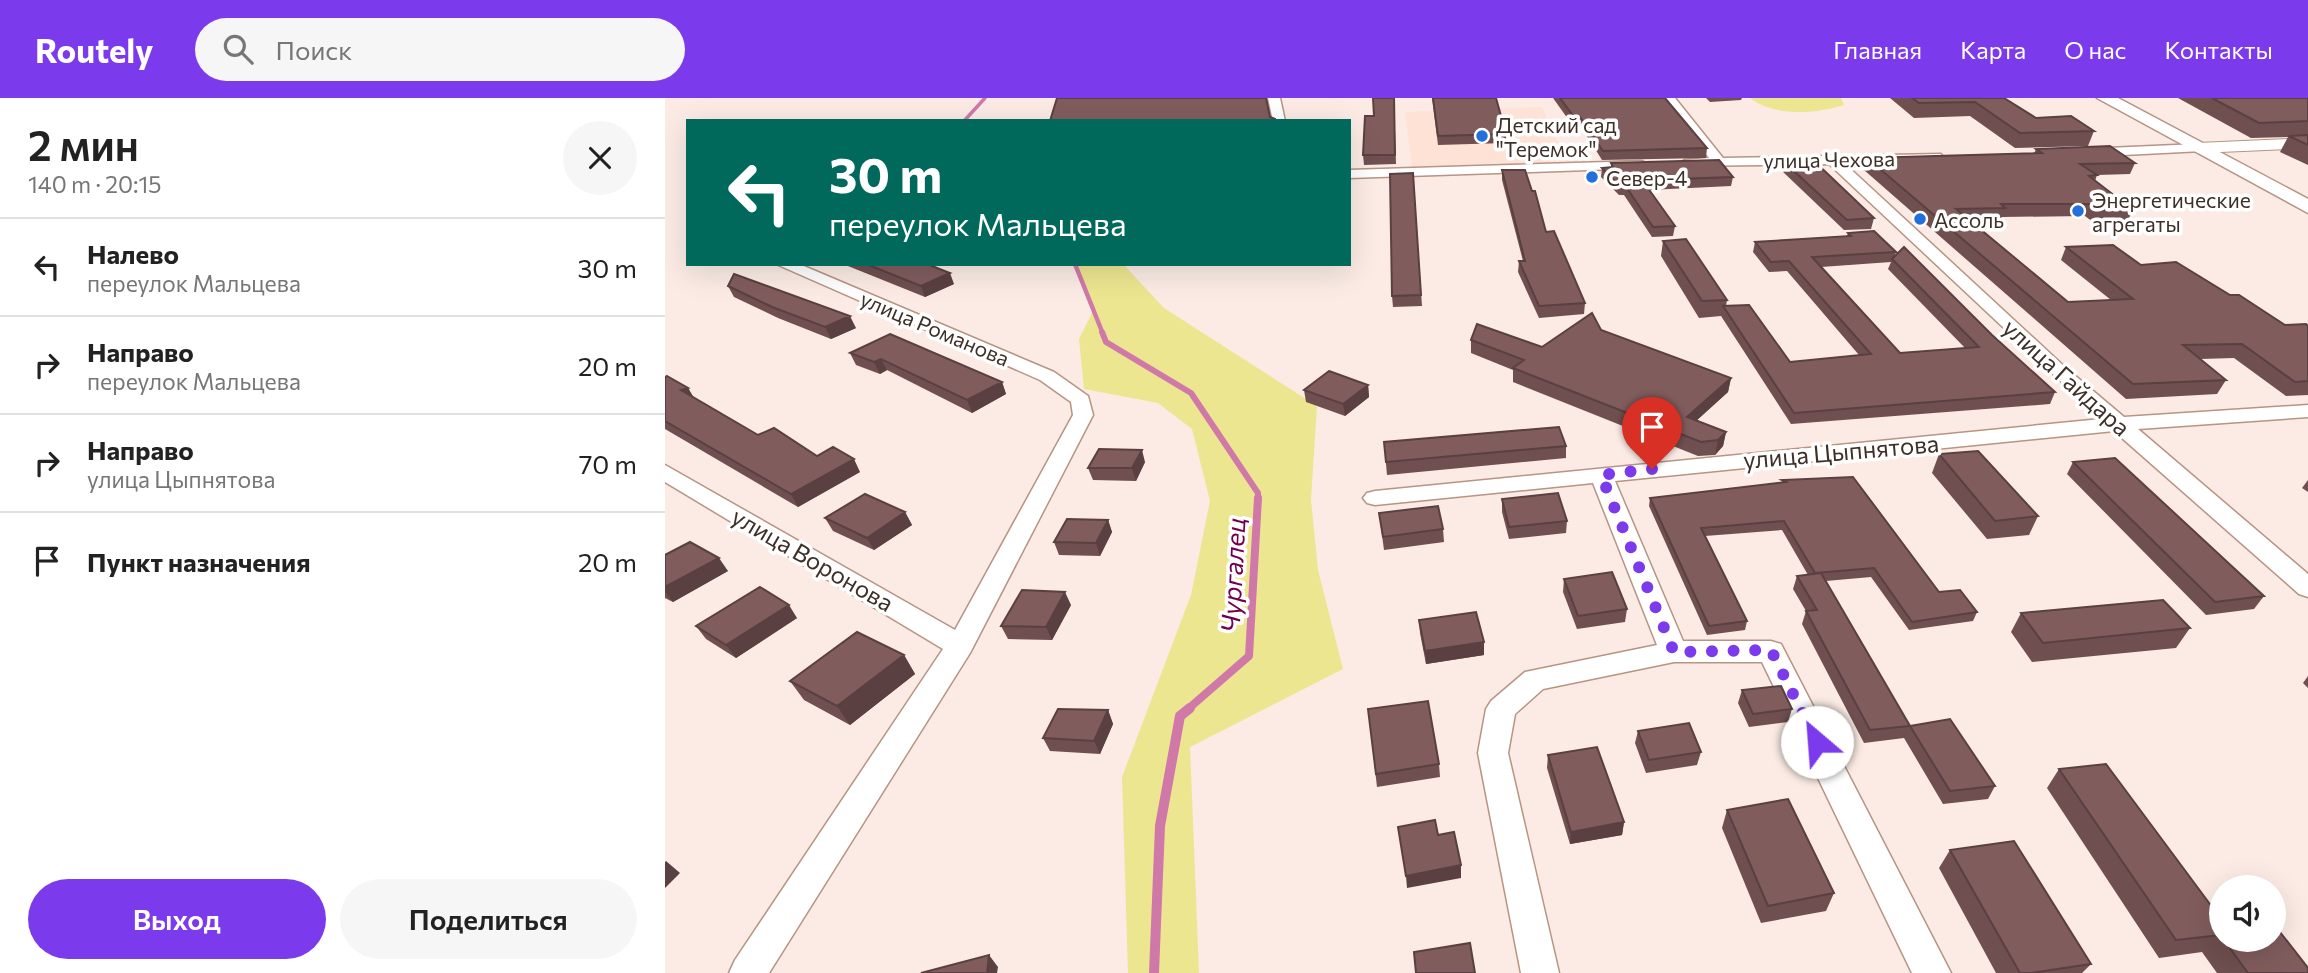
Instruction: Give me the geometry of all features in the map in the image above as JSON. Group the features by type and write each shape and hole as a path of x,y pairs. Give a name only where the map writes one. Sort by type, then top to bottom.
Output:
{"main road":[{"path":"2105,98 2308,207"}],"street":[{"path":"1274,98 1279,119"},
{"path":"1669,98 1719,162"},
{"path":"2074,153 2308,143"},
{"name":"улица Чехова","path":"1678,163 1954,156"},
{"name":"улица Гайдара","path":"1832,159 2119,424 2308,588"},
{"path":"1351,174 1360,176 1651,164"},
{"name":"улица Романова","path":"789,266 1007,357 1047,376 1081,400 1083,415 1036,498 960,646"},
{"name":"улица Цыпнятова","path":"1375,498 2119,424 2308,411"},
{"name":"улица Воронова","path":"665,472 960,646"},
{"path":"1601,475 1674,652"},
{"path":"748,973 960,646"},
{"path":"1540,973 1493,753 1501,709 1535,680 1674,652 1771,650 1932,973"}],"shaded area":[{"path":"1750,98 1841,98 1844,105 1796,112 1771,108"},
{"name":"Детский сад \"Теремок\"","path":"1542,107 1567,161 1412,167 1405,112"},
{"path":"1073,266 1125,266 1164,308 1317,406 1311,499 1318,570 1343,669 1190,747 1199,973 1128,973 1122,777 1191,595 1210,501 1192,429 1158,403 1084,389 1079,339 1094,309"}],"building":[{"path":"1057,98 1266,98 1270,117 1275,119 1051,119"},
{"path":"1373,98 1394,98 1395,155 1363,155 1365,116 1374,116"},
{"path":"1433,98 1496,98 1506,134 1438,136"},
{"path":"1560,98 1665,98 1707,148 1603,151 1580,117 1574,117"},
{"path":"1912,98 2004,98 2036,118 2071,116 2094,131 2020,133 1975,102 1919,103"},
{"path":"2212,98 2308,98 2308,121 2259,123"},
{"path":"2308,135 2308,145 2289,136"},
{"path":"2110,146 2135,163 2080,164 2097,175 2089,176 2133,210 2098,210 2091,204 2001,204 2005,208 1956,209 2068,302 2133,299 2066,247 2113,245 2141,265 2176,262 2230,295 2239,295 2285,325 2306,324 2308,381 2295,382 2242,344 2183,345 2226,380 2133,384 1867,158 2042,153 2036,149"},
{"path":"1812,159 1874,218 1847,220 1783,161"},
{"path":"1719,160 1733,177 1648,180 1650,184 1645,184 1675,226 1653,227 1625,185 1620,186 1602,168 1613,167 1611,163"},
{"path":"1502,170 1525,170 1532,191 1535,191 1546,232 1554,231 1585,303 1539,306 1519,261 1525,261"},
{"path":"1413,173 1421,295 1392,296 1390,174"},
{"path":"1874,231 1896,252 1812,257 1900,353 1979,347 1892,259 1904,247 1992,335 2055,392 1794,413 1723,306 1749,305 1790,362 1871,354 1789,261 1771,262 1755,242 1851,236 1848,233"},
{"path":"1686,239 1727,300 1702,301 1663,241"},
{"path":"871,266 932,266 950,273 921,286"},
{"path":"734,274 850,316 825,327 772,307 728,286"},
{"path":"1592,313 1601,330 1731,378 1687,417 1726,432 1718,440 1701,442 1513,368 1524,360 1471,340 1477,324 1542,347"},
{"path":"890,334 1002,382 967,400 881,359 874,362 850,353"},
{"path":"1329,371 1368,385 1343,404 1304,390"},
{"path":"667,376 688,388 681,390 758,435 774,428 817,456 833,447 854,459 791,494 665,421"},
{"path":"1559,427 1566,446 1386,462 1384,442"},
{"path":"1099,449 1142,450 1132,468 1088,468"},
{"path":"1978,451 2038,516 1995,521 1939,454"},
{"path":"2115,458 2264,596 2215,602 2073,462"},
{"path":"1853,477 1939,592 1960,590 1977,612 1912,622 1874,568 1815,573 1784,521 1701,528 1747,621 1709,626 1650,498 1786,482 1782,480"},
{"path":"1558,493 1567,521 1509,527 1502,499"},
{"path":"865,494 905,512 867,538 825,518"},
{"path":"1438,506 1443,529 1383,537 1379,513"},
{"path":"1067,519 1108,520 1096,543 1054,542"},
{"path":"690,542 719,558 665,587 665,555"},
{"path":"1612,572 1627,609 1578,616 1564,579"},
{"path":"1821,573 1910,726 1870,730 1806,611 1817,610 1797,576"},
{"path":"760,587 789,605 726,645 696,626"},
{"path":"1022,590 1065,592 1046,627 1001,626"},
{"path":"2163,600 2190,628 2043,643 2021,613"},
{"path":"1476,612 1484,642 1425,651 1419,620"},
{"path":"857,632 904,655 837,706 790,681"},
{"path":"1781,686 1792,709 1753,714 1742,690"},
{"path":"1428,701 1439,764 1376,774 1368,709"},
{"path":"1058,709 1108,710 1094,741 1043,738"},
{"path":"1950,719 1995,786 1950,791 1910,726"},
{"path":"1689,723 1701,752 1649,760 1638,731"},
{"path":"1597,747 1624,822 1571,832 1548,755"},
{"path":"2106,764 2209,903 2209,936 2176,940 2059,769"},
{"path":"1788,799 1834,893 1768,906 1727,810"},
{"path":"1435,820 1438,835 1454,832 1461,865 1406,876 1398,827"},
{"path":"2014,841 2091,964 2020,973 1950,850"},
{"path":"2286,940 2308,968 2308,973 2248,973 2233,952 2286,952"},
{"path":"1470,943 1475,973 1416,973 1414,952"},
{"path":"989,955 987,973 921,973"}],"waterway":[{"name":"Чургалец","path":"966,119 985,98"},
{"name":"Чургалец","path":"1076,266 1103,334"},
{"name":"Чургалец","path":"1102,332 1106,342 1191,393 1258,493 1258,498"},
{"name":"Чургалец","path":"1188,709 1249,656 1258,498"},
{"name":"Чургалец","path":"1154,973 1160,826 1180,716 1190,708"}],"place":[{"name":"Детский сад \"Теремок\"","path":"1482,136"},
{"name":"Север-4","path":"1592,177"},
{"name":"Энергетические агрегаты","path":"2078,211"},
{"name":"Ассоль","path":"1920,219"}],"route":[{"path":"1652,469 1601,475 1674,652 1771,650 1817,742"}]}
